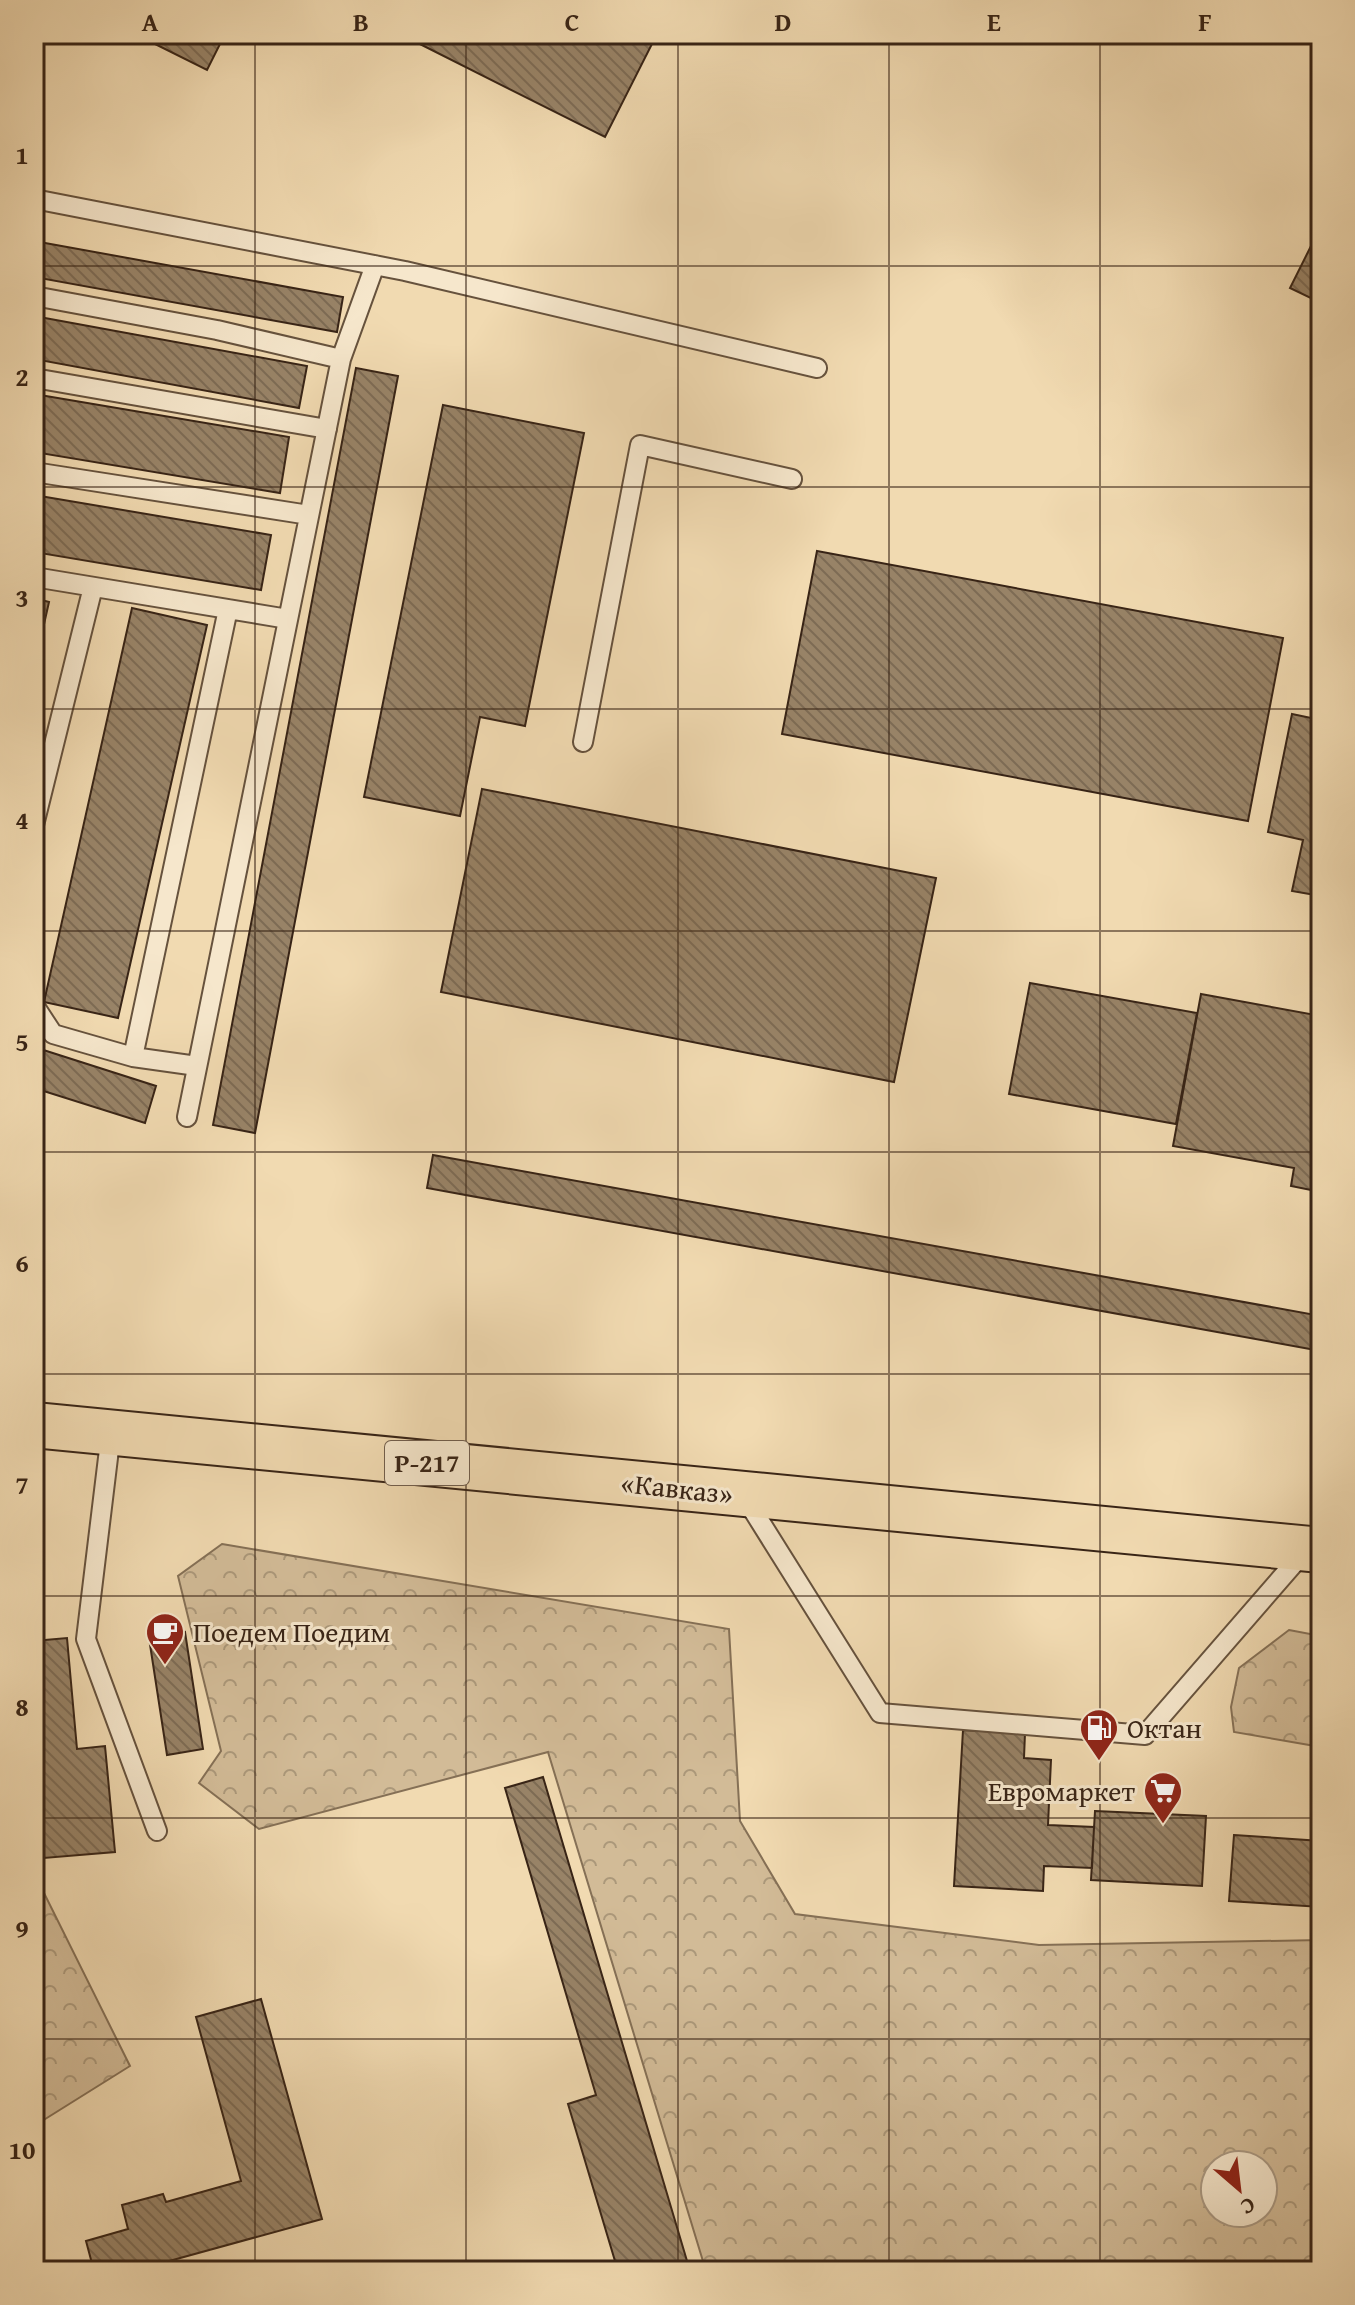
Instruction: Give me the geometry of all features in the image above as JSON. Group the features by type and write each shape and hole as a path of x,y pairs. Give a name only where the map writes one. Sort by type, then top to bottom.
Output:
{"highway":[{"name":"«Кавказ»","path":"42,1419 111,1433 1314,1549"}],"lane":[{"path":"34,199 375,265 817,368"},
{"path":"187,1117 341,359 375,265"},
{"path":"34,296 217,330 341,359"},
{"path":"34,378 327,429"},
{"path":"583,742 640,445 792,479"},
{"path":"34,472 309,515"},
{"path":"34,577 288,619"},
{"path":"34,825 93,587"},
{"path":"133,1057 228,609"},
{"path":"34,1005 53,1034 133,1057 197,1066"},
{"path":"111,1433 86,1639 157,1831"},
{"path":"743,1494 880,1713 1145,1735 1314,1549"}],"green space":[{"path":"222,1544 729,1629 740,1821 795,1914 1039,1945 1321,1940 1321,2271 706,2271 548,1752 259,1829 199,1783 221,1751 178,1576"},
{"path":"1289,1630 1321,1636 1321,1747 1234,1732 1231,1707 1239,1668"},
{"path":"34,1828 41,1887 130,2066 34,2126"}],"building":[{"path":"135,34 225,34 207,70"},
{"path":"400,34 657,34 605,137"},
{"path":"1321,226 1321,303 1290,288"},
{"path":"34,241 343,297 337,332 34,277"},
{"path":"34,316 307,366 299,408 34,359"},
{"path":"356,368 398,376 255,1133 213,1125"},
{"path":"34,394 289,437 280,493 34,452"},
{"path":"443,405 584,433 525,726 480,717 460,816 364,797"},
{"path":"34,495 271,535 261,590 34,552"},
{"path":"817,551 1283,638 1248,821 782,734"},
{"path":"34,598 49,602 34,669"},
{"path":"132,608 207,625 118,1018 44,1002"},
{"path":"1292,714 1321,720 1321,896 1292,891 1303,840 1268,832"},
{"path":"482,789 936,878 894,1082 441,992"},
{"path":"1030,983 1197,1013 1176,1124 1009,1094"},
{"path":"1201,994 1321,1016 1321,1192 1291,1186 1294,1168 1173,1146"},
{"path":"34,1047 156,1086 145,1123 34,1088"},
{"path":"433,1155 1321,1316 1321,1351 427,1188"},
{"path":"185,1632 203,1749 167,1755 149,1638"},
{"path":"67,1638 77,1749 105,1746 115,1852 44,1858 34,1758 34,1641"},
{"path":"963,1730 1025,1733 1024,1758 1051,1760 1048,1825 1094,1827 1092,1868 1044,1866 1043,1891 954,1886"},
{"path":"543,1777 690,2271 618,2271 568,2104 596,2095 505,1788"},
{"path":"1095,1811 1206,1816 1202,1886 1091,1880"},
{"path":"1234,1835 1321,1841 1321,1907 1229,1901"},
{"path":"261,1999 322,2219 133,2271 94,2271 86,2241 128,2229 122,2205 163,2194 166,2202 241,2181 196,2017"}],"place":[{"name":"Поедем Поедим","path":"165,1666"},
{"name":"Октан","path":"1099,1762"},
{"name":"Евромаркет","path":"1163,1825"}]}
